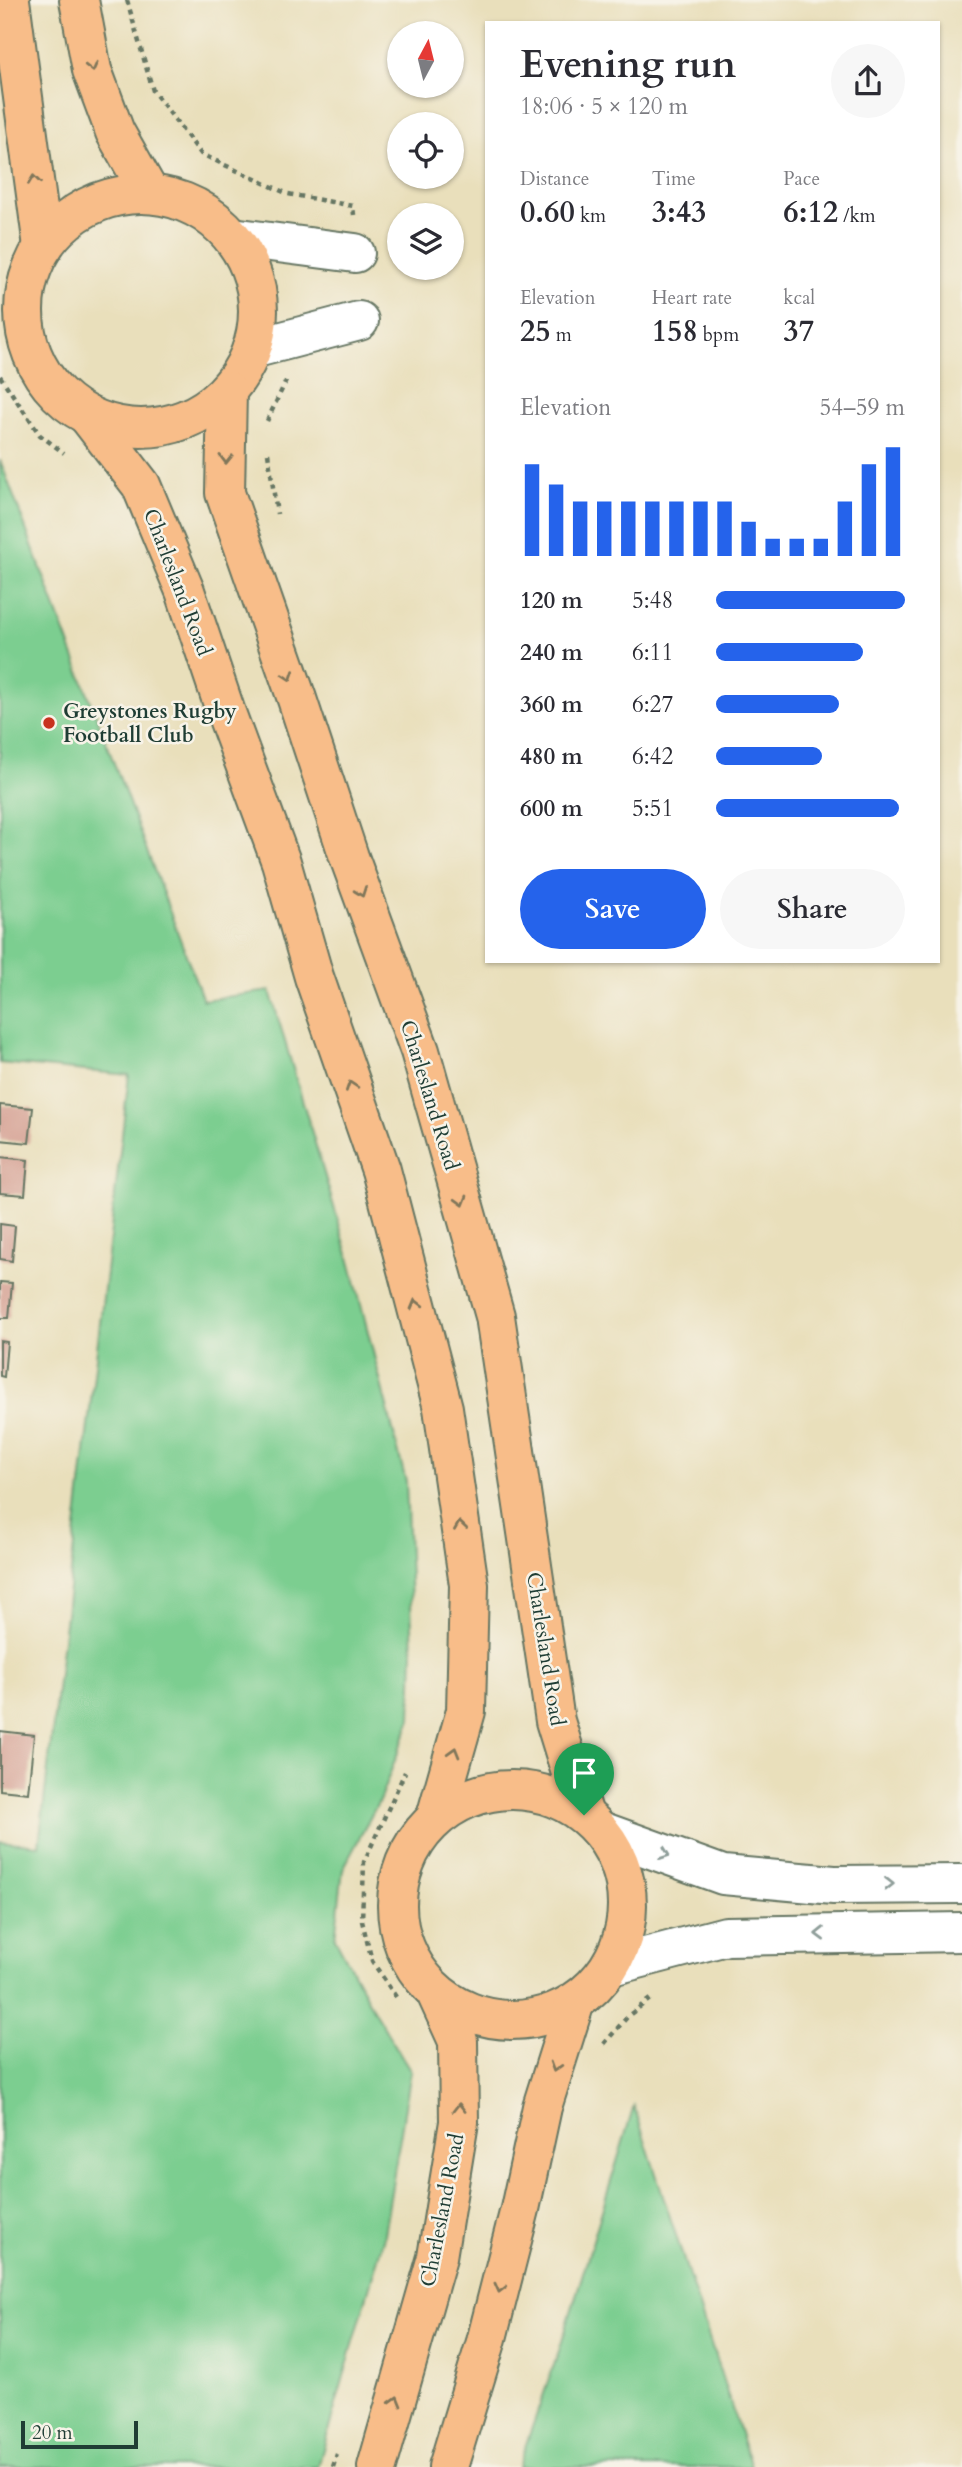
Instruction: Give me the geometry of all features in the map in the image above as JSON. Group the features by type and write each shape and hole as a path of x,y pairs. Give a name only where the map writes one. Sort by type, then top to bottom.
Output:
{"main road":[{"path":"10,0 43,247"},
{"path":"79,0 92,70 115,132 150,194"},
{"path":"150,194 183,202 213,218 232,237 247,261 256,286 258,318 252,349 242,371 227,391 201,412 170,424 130,427 87,415 62,397 44,378 32,355 25,329 24,302 30,273 43,247 66,221 96,203 122,196 150,194"},
{"name":"Charlesland Road","path":"227,391 225,493 349,857 419,1051 495,1316 555,1721 593,1823"},
{"name":"Charlesland Road","path":"87,415 141,485 185,591 281,862 314,977 381,1170 443,1408 469,1585 466,1711 436,1817"},
{"path":"509,1789 536,1792 562,1800 593,1823 615,1852 625,1878 628,1905 625,1933 611,1966 595,1986 575,2002 553,2013 526,2020 498,2020 465,2011 436,1993 416,1970 402,1942 396,1905 402,1870 415,1841 436,1817 457,1803 481,1793 509,1789"},
{"name":"Charlesland Road","path":"377,2467 438,2257 459,2122 458,2041 436,1993"},
{"path":"448,2467 486,2342 520,2209 542,2107 575,2002"}],"street":[{"path":"232,237 355,253"},
{"path":"252,349 359,321"},
{"path":"593,1823 723,1875 834,1885 962,1884"},
{"path":"611,1966 726,1936 962,1932"}],"path":[{"path":"0,376 40,435 71,458"},
{"path":"401,2004 372,1961 362,1921 364,1861 409,1763"},
{"path":"333,2467 341,2442"}],"green space":[{"path":"0,460 203,1000 270,991 350,1261 406,1482 413,1652 411,1719 380,1799 343,1869 335,1938 375,2013 411,2071 383,2240 318,2467 0,2467 0,1841 39,1845 129,1075 0,1063"},
{"path":"634,2106 751,2467 518,2467 560,2348"}],"building":[{"path":"0,1105 33,1108 29,1143 0,1140"},
{"path":"0,1157 28,1160 25,1195 0,1193"},
{"path":"0,1224 15,1226 12,1261 0,1259"},
{"path":"0,1282 12,1283 9,1318 0,1318"},
{"path":"0,1341 7,1342 4,1377 0,1376"},
{"path":"0,1731 34,1735 28,1793 0,1790"}],"place":[{"name":"Greystones Rugby Football Club","path":"49,723"}],"route":[{"path":"509,1789 536,1792 562,1800 584,1815 601,1831 615,1852 625,1878 628,1905 625,1933 611,1966 595,1986 575,2002 553,2013 526,2020 498,2020 465,2011 436,1993 416,1970 402,1942 396,1905 402,1870 415,1841 436,1817 457,1803 481,1793 509,1789"}]}
